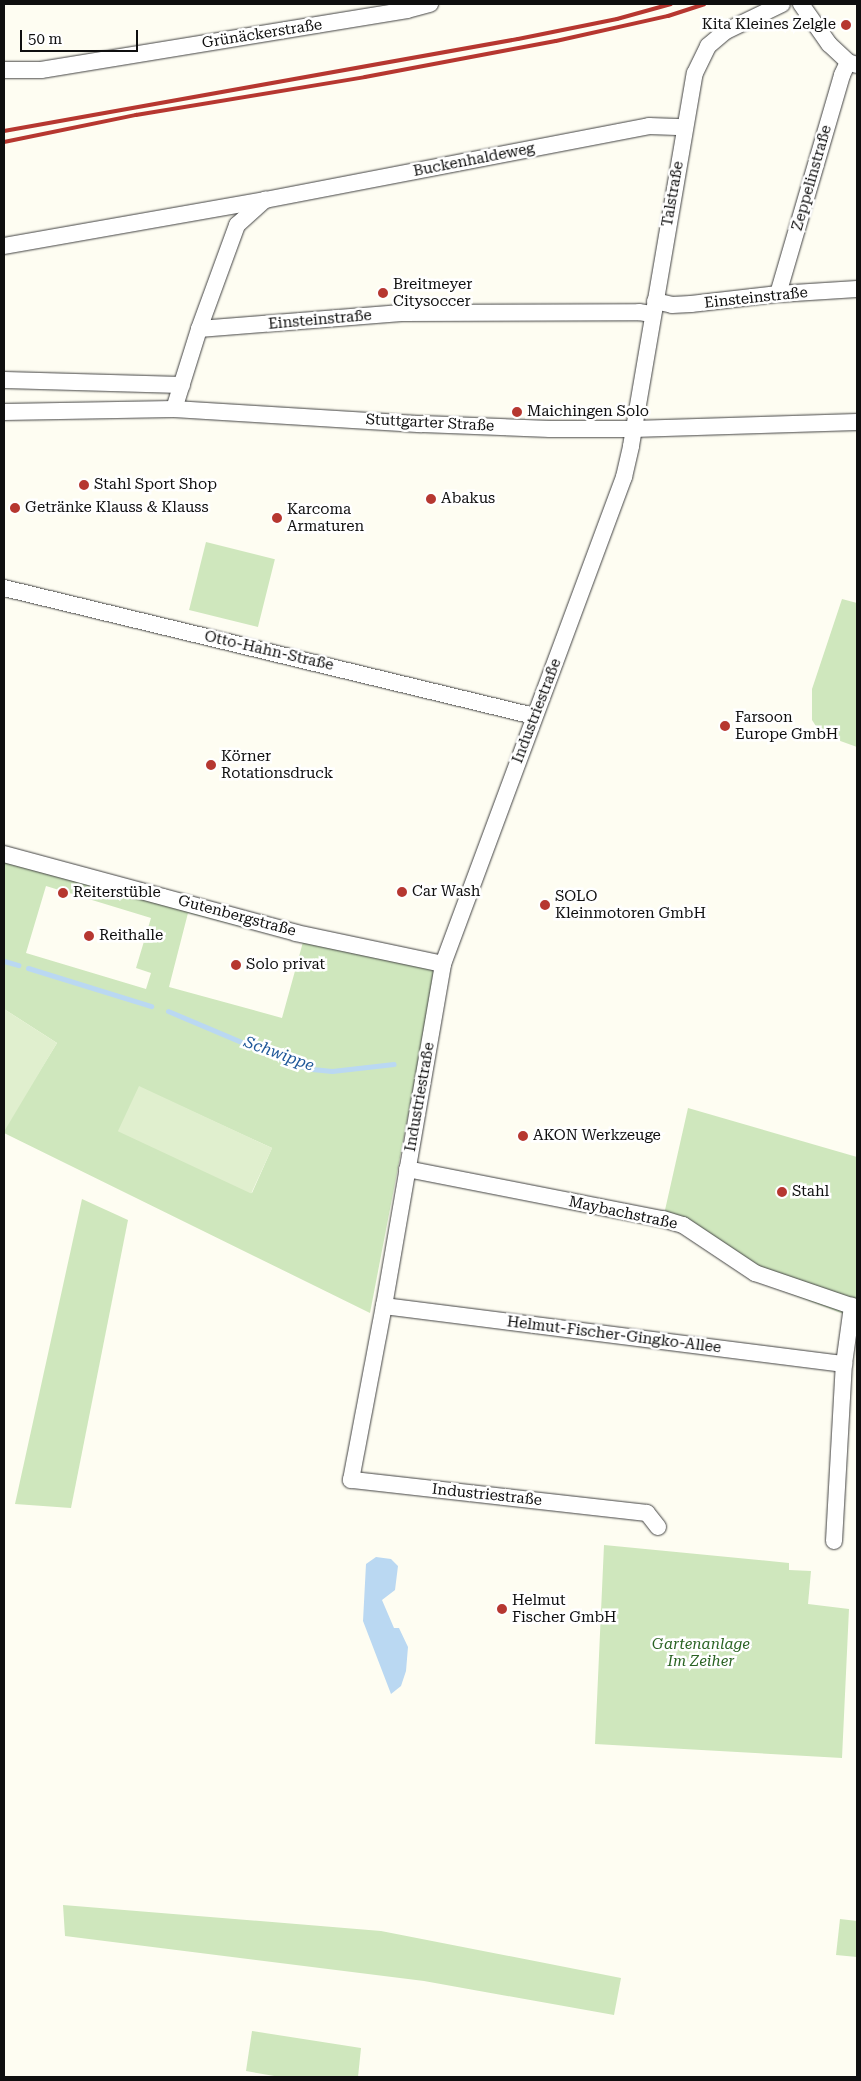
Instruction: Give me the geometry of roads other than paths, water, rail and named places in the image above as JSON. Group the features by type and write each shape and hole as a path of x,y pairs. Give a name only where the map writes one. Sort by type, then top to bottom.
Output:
{"street":[{"name":"Grünäckerstraße","path":"4,70 41,70 430,4"},
{"name":"Talstraße","path":"634,429 684,127 695,73 708,46 726,31 782,4"},
{"name":"Zeppelinstraße","path":"778,294 842,75 853,63 829,44 801,4"},
{"name":"Buckenhaldeweg","path":"4,246 265,200 649,126 684,127"},
{"path":"174,409 199,329 237,225 265,200"},
{"name":"Einsteinstraße","path":"199,329 401,313 639,312 672,305 778,294 857,289"},
{"path":"4,380 182,385"},
{"name":"Stuttgarter Straße","path":"4,412 174,409 454,426 634,429 857,422"},
{"name":"Industriestraße","path":"634,429 624,477 443,964 384,1306 351,1480 647,1513 658,1527"},
{"name":"Otto-Hahn-Straße","path":"4,588 534,716"},
{"name":"Gutenbergstraße","path":"4,854 296,932 443,964"},
{"name":"Maybachstraße","path":"407,1169 669,1221 683,1226 755,1273 855,1307 844,1364 834,1540"},
{"name":"Helmut-Fischer-Gingko-Allee","path":"384,1306 844,1364"}],"water":[{"path":"376,1557 391,1559 398,1566 395,1590 382,1600 394,1628 399,1628 408,1647 406,1671 401,1686 391,1694 363,1621 366,1564"}],"waterway":[{"name":"Schwippe","path":"4,961 18,965"},
{"name":"Schwippe","path":"28,968 151,1006"},
{"name":"Schwippe","path":"168,1011 296,1065 312,1069 332,1071 394,1064"}],"railway":[{"path":"4,131 518,39 617,19 671,4"},
{"path":"4,142 136,115 365,77 556,41 668,16 704,4"}],"place":[{"name":"Kita Kleines Zelgle","path":"846,25"},
{"name":"Breitmeyer Citysoccer","path":"383,293"},
{"name":"Maichingen Solo","path":"517,412"},
{"name":"Stahl Sport Shop","path":"84,485"},
{"name":"Abakus","path":"431,499"},
{"name":"Getränke Klauss & Klauss","path":"15,508"},
{"name":"Karcoma Armaturen","path":"277,518"},
{"name":"Farsoon Europe GmbH","path":"725,726"},
{"name":"Körner Rotationsdruck","path":"211,765"},
{"name":"Car Wash","path":"402,892"},
{"name":"Reiterstüble","path":"63,893"},
{"name":"SOLO Kleinmotoren GmbH","path":"545,905"},
{"name":"Reithalle","path":"89,936"},
{"name":"Solo privat","path":"236,965"},
{"name":"AKON Werkzeuge","path":"523,1136"},
{"name":"Stahl","path":"782,1192"},
{"name":"Helmut Fischer GmbH","path":"502,1609"}],"park label":[{"name":"Gartenanlage Im Zeiher","path":"701,1652"}]}
